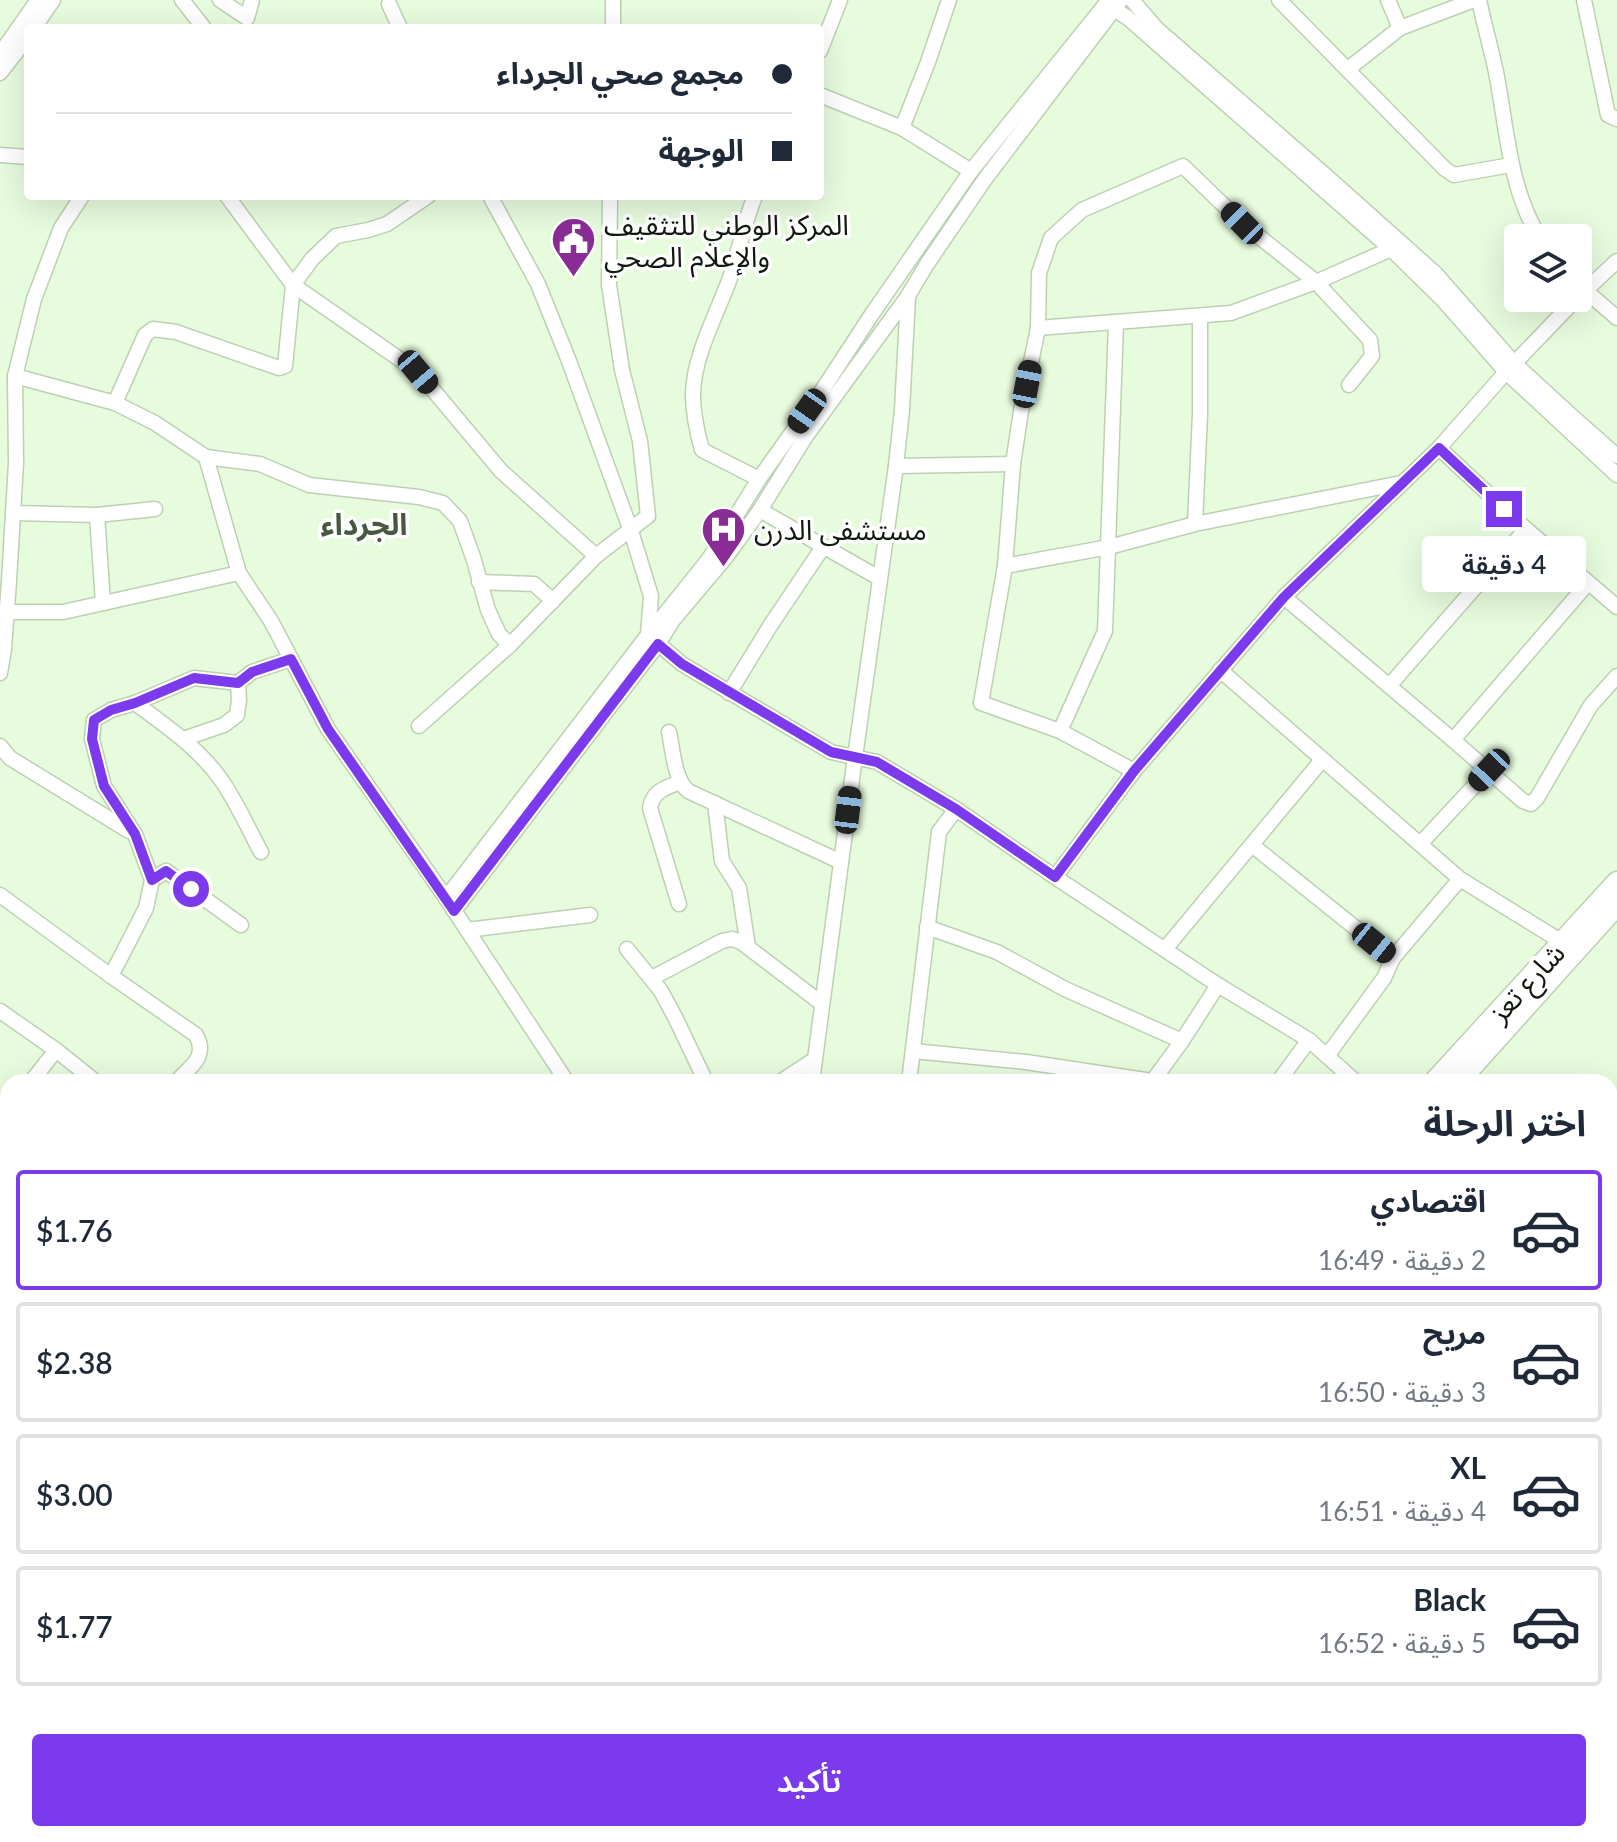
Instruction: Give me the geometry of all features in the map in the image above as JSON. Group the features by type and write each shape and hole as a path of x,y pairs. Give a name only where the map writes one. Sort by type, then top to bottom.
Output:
{"highway":[{"name":"شارع تعز","path":"1441,1074 1617,882"},
{"name":"شارع تعز","path":"1465,1074 1617,905"}],"street":[{"path":"0,54 38,0"},
{"path":"37,24 53,0"},
{"path":"182,0 201,24"},
{"path":"220,0 247,18 252,0"},
{"path":"613,0 613,24"},
{"path":"824,41 840,0"},
{"path":"902,128 949,0"},
{"path":"1132,0 1157,29 1436,274 1510,367 1617,456"},
{"path":"1279,0 1445,169 1454,175 1511,165"},
{"path":"1388,0 1400,28"},
{"path":"1348,69 1400,28 1476,0 1496,70 1511,165 1531,224"},
{"path":"1584,0 1608,115 1617,119"},
{"path":"389,4 398,24"},
{"path":"1112,4 1391,249 1617,475"},
{"path":"450,904 653,640 759,479 971,171 1112,4"},
{"path":"653,640 726,557 760,510 806,436 908,296 985,179 1112,4"},
{"path":"0,73 24,42"},
{"path":"824,97 902,128 971,171"},
{"path":"0,155 24,157"},
{"path":"1134,771 1060,731 981,703 1005,566 1013,464 1021,411 1038,328 1039,273 1051,238 1082,210 1183,166 1242,223 1316,282 1370,340 1372,356 1349,385"},
{"path":"0,673 16,463 15,376 34,299 61,228 79,200"},
{"path":"230,200 293,285 418,372 501,471 596,556"},
{"path":"115,403 145,335 153,329 176,332 279,368 285,366 293,285 312,259 336,236 387,224 422,200"},
{"path":"492,200 538,284 569,361 631,531 651,596 653,640 682,664 831,752 877,762 956,809 1218,985 1309,1040 1347,1074"},
{"path":"419,726 510,645 596,556 648,516 640,441 622,370 609,285 610,200"},
{"path":"753,200 730,276 698,361 693,393 702,450 759,479"},
{"path":"1038,328 1231,313 1316,282 1391,249"},
{"path":"1592,282 1617,261"},
{"path":"813,1074 902,410 908,296 896,282"},
{"path":"1592,300 1617,318"},
{"path":"1055,877 1134,771 1284,597 1439,448 1561,312"},
{"path":"1195,524 1200,316"},
{"path":"1060,731 1105,631 1116,323"},
{"path":"15,376 115,403 155,423 206,457 260,464 309,485 419,497 443,503 460,521 488,610 499,634 510,645"},
{"path":"1439,448 1526,529 1617,607"},
{"path":"206,457 239,573 271,621 328,729 450,904 558,1074"},
{"path":"896,466 1013,464"},
{"path":"1005,566 1109,547 1195,524 1402,483"},
{"path":"13,513 97,515 155,509"},
{"path":"760,510 879,578"},
{"path":"97,515 103,603"},
{"path":"1389,686 1526,529"},
{"path":"729,693 823,547"},
{"path":"7,612 63,612 239,573"},
{"path":"479,582 534,584 553,601"},
{"path":"1453,740 1588,583"},
{"path":"1284,597 1523,801 1531,804 1591,705 1617,676"},
{"path":"111,976 146,908 152,880 135,834 104,786 92,739 94,720 111,710 194,678 238,683 252,672 291,659"},
{"path":"1220,670 1460,879 1562,942"},
{"path":"183,739 224,725 237,715 238,683"},
{"path":"135,703 183,739 207,763 222,782 261,852"},
{"path":"669,732 680,782 688,791 841,862"},
{"path":"0,746 5,764 135,834"},
{"path":"1165,949 1322,760"},
{"path":"1421,843 1489,770"},
{"path":"679,904 650,808 657,792 680,782"},
{"path":"715,803 722,861 739,888 748,947"},
{"path":"910,1074 939,832 956,809"},
{"path":"1252,845 1393,958"},
{"path":"152,880 166,871 241,925"},
{"path":"1327,1056 1384,978 1393,958 1460,879"},
{"path":"0,895 196,1035 201,1043 199,1058 184,1074"},
{"path":"467,930 590,915"},
{"path":"927,927 997,952 1065,989 1182,1041"},
{"path":"652,978 725,940 736,940 821,1003"},
{"path":"627,949 652,978 702,1074"},
{"path":"1158,1074 1218,985"},
{"path":"0,1011 86,1074"},
{"path":"1284,1074 1309,1040"},
{"path":"37,1074 56,1050"},
{"path":"913,1051 1026,1062 1102,1074"},
{"path":"792,1074 815,1059"}],"place":[{"name":"المركز الوطني للتثقيف والإعلام الصحي","path":"573,279"},
{"name":"مستشفى الدرن","path":"723,568"}],"district":[{"name":"الجرداء","path":"364,523"}],"route":[{"path":"191,889 166,871 152,880 135,834 104,786 92,739 94,720 111,710 194,678 238,683 252,672 291,659 328,729 454,911 658,644 682,664 831,752 877,762 956,809 1055,877 1134,771 1284,597 1439,448 1504,509"}]}
